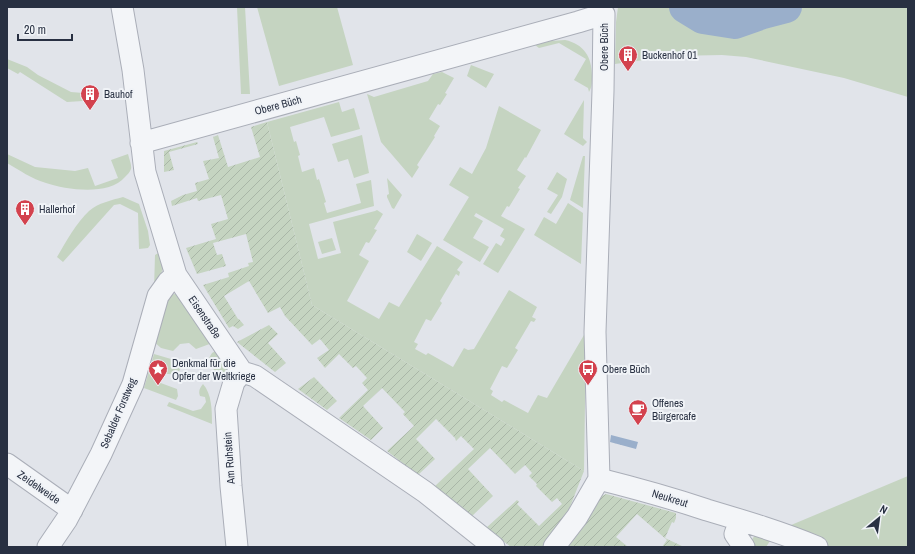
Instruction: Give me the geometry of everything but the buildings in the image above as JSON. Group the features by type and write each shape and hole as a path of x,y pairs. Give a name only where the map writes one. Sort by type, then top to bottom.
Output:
{"street":[{"name":"Eisenstraße","path":"122,7 133,70 145,172 176,275 242,372"},
{"name":"Obere Büch","path":"141,143 373,80 604,14 595,332 599,478"},
{"name":"Sebalder Forstweg","path":"48,547 67,519 101,454 133,384 158,296 168,282 176,275"},
{"path":"242,372 255,376 413,484 494,547"},
{"name":"Am Ruhstein","path":"237,547 226,409 234,382 242,372"},
{"name":"Zeidelweide","path":"7,464 72,510"},
{"name":"Neukreut","path":"599,478 644,490 788,535 817,547"},
{"path":"554,547 577,517 599,478"},
{"path":"740,520 736,534 744,547"}],"green space":[{"path":"237,7 245,7 250,94 241,94"},
{"path":"257,7 337,7 353,65 279,86"},
{"path":"618,7 908,7 908,97 844,78 746,57 722,55 673,56 615,64 616,22"},
{"path":"565,40 572,42 586,52 592,69 591,86 589,92 588,88 574,80 586,59 559,43 539,48 535,45 551,41"},
{"path":"7,59 27,67 38,75 71,92 83,93 83,101 67,102 20,72 18,74 7,68"},
{"path":"471,65 494,74 486,88 467,76"},
{"path":"442,72 454,78 445,93 447,94 440,105 438,104 429,119 440,126 434,136 435,137 417,165 419,167 412,178 381,142 367,94 374,97 428,81 433,74"},
{"path":"584,100 583,138 587,142 583,146 564,134"},
{"path":"339,102 342,112 354,108 360,129 331,137 324,117 290,127 294,142 296,141 300,155 298,156 302,172 314,168 326,202 324,203 327,213 361,203 356,184 371,180 374,206 309,224 318,259 341,253 333,222 377,210 383,214 374,229 377,230 369,243 366,242 359,255 369,261 347,301 379,319 389,302 399,307 437,246 463,262 457,270 460,272 459,276 456,274 440,301 442,303 431,321 426,319 414,342 418,344 415,349 426,355 428,353 453,367 464,348 468,350 474,349 509,290 537,307 532,317 536,319 534,322 531,321 515,348 518,350 507,368 502,366 490,389 493,391 491,395 502,402 504,400 528,413 538,395 547,398 584,335 586,335 584,471 312,305 267,122"},
{"path":"499,106 541,130 526,158 525,157 517,170 526,176 518,188 520,189 509,207 507,206 501,216 525,229 498,273 483,264 496,243 501,246 505,239 500,236 504,229 476,213 474,216 483,221 473,238 489,247 480,262 443,240 469,197 449,185 460,167 472,174 486,148"},
{"path":"267,122 312,305 584,471 568,512 542,547 511,547 486,528 517,500 519,502 517,504 539,526 562,504 557,498 552,502 536,486 537,484 529,476 532,473 525,465 515,474 490,448 468,469 493,496 471,517 434,487 474,449 461,436 456,441 455,438 436,419 416,439 435,459 418,475 387,451 414,426 403,414 405,412 382,388 363,406 383,428 371,440 339,418 368,390 362,383 367,378 356,366 353,368 339,354 325,368 317,358 329,350 320,339 312,345 285,316 280,307 268,313 249,281 224,296 238,319 244,325 238,329 233,326 229,328 203,285 229,277 228,273 249,266 248,263 253,262 246,234 213,243 217,255 222,254 226,266 197,274 186,248 216,239 211,224 228,219 221,195 198,201 197,198 172,206 171,201 183,195 197,191 195,183 209,179 203,161 219,158 213,137 218,135 228,167 260,157 251,127"},
{"path":"362,135 369,173 354,178 348,159 338,162 332,144"},
{"path":"197,142 198,144 169,152 174,170 164,172 164,151"},
{"path":"7,154 35,167 75,171 88,168 95,186 118,178 111,160 128,154 131,169 118,183 109,187 87,190 65,188 31,177 7,163"},
{"path":"583,156 585,156 583,208 570,200"},
{"path":"557,172 567,179 562,197 551,214 547,212 558,195 547,189"},
{"path":"387,178 402,195 394,209 392,208 387,197 389,194"},
{"path":"123,197 139,204 148,231 150,245 148,248 139,249 138,213 120,204 114,205 63,262 57,257 76,227 89,211 101,204"},
{"path":"568,203 583,213 581,264 534,235 544,217 556,224"},
{"path":"417,234 432,243 421,261 407,252"},
{"path":"332,238 336,250 322,254 318,242"},
{"path":"160,252 163,269 154,289 155,255"},
{"path":"178,294 215,342 196,349 189,343 180,344 173,351 161,348 153,341 169,295"},
{"path":"269,325 278,334 268,343 286,363 275,372 237,342"},
{"path":"217,350 227,364 226,376 214,370 209,358 212,353"},
{"path":"154,354 171,359 182,366 177,375 160,373 158,382 177,389 178,396 176,400 144,388"},
{"path":"314,377 337,401 327,410 298,389"},
{"path":"203,384 210,398 212,408 212,424 167,406 169,402 193,411 201,409 206,402 205,397 200,396 199,394"},
{"path":"908,476 908,547 829,547 784,528"},
{"path":"606,494 676,513 674,523 672,522 665,538 684,547 662,547 667,540 637,514 616,537 628,547 567,547 594,500"},
{"path":"755,535 772,538 766,547 754,547 751,541"}],"water":[{"path":"674,7 694,7 699,13 707,13 714,16 747,12 763,13 744,26 732,31 720,31 701,27 695,20 684,16"},
{"path":"611,435 638,442 636,449 610,442"}],"waterway":[{"path":"685,7 703,18 735,23 786,7"}],"place":[{"name":"Buckenhof 01","path":"628,72"},
{"name":"Bauhof","path":"90,111"},
{"name":"Hallerhof","path":"25,226"},
{"name":"Denkmal für die Opfer der Weltkriege","path":"158,386"},
{"name":"Obere Büch","path":"588,386"},
{"name":"Offenes Bürgercafe","path":"638,426"}]}
